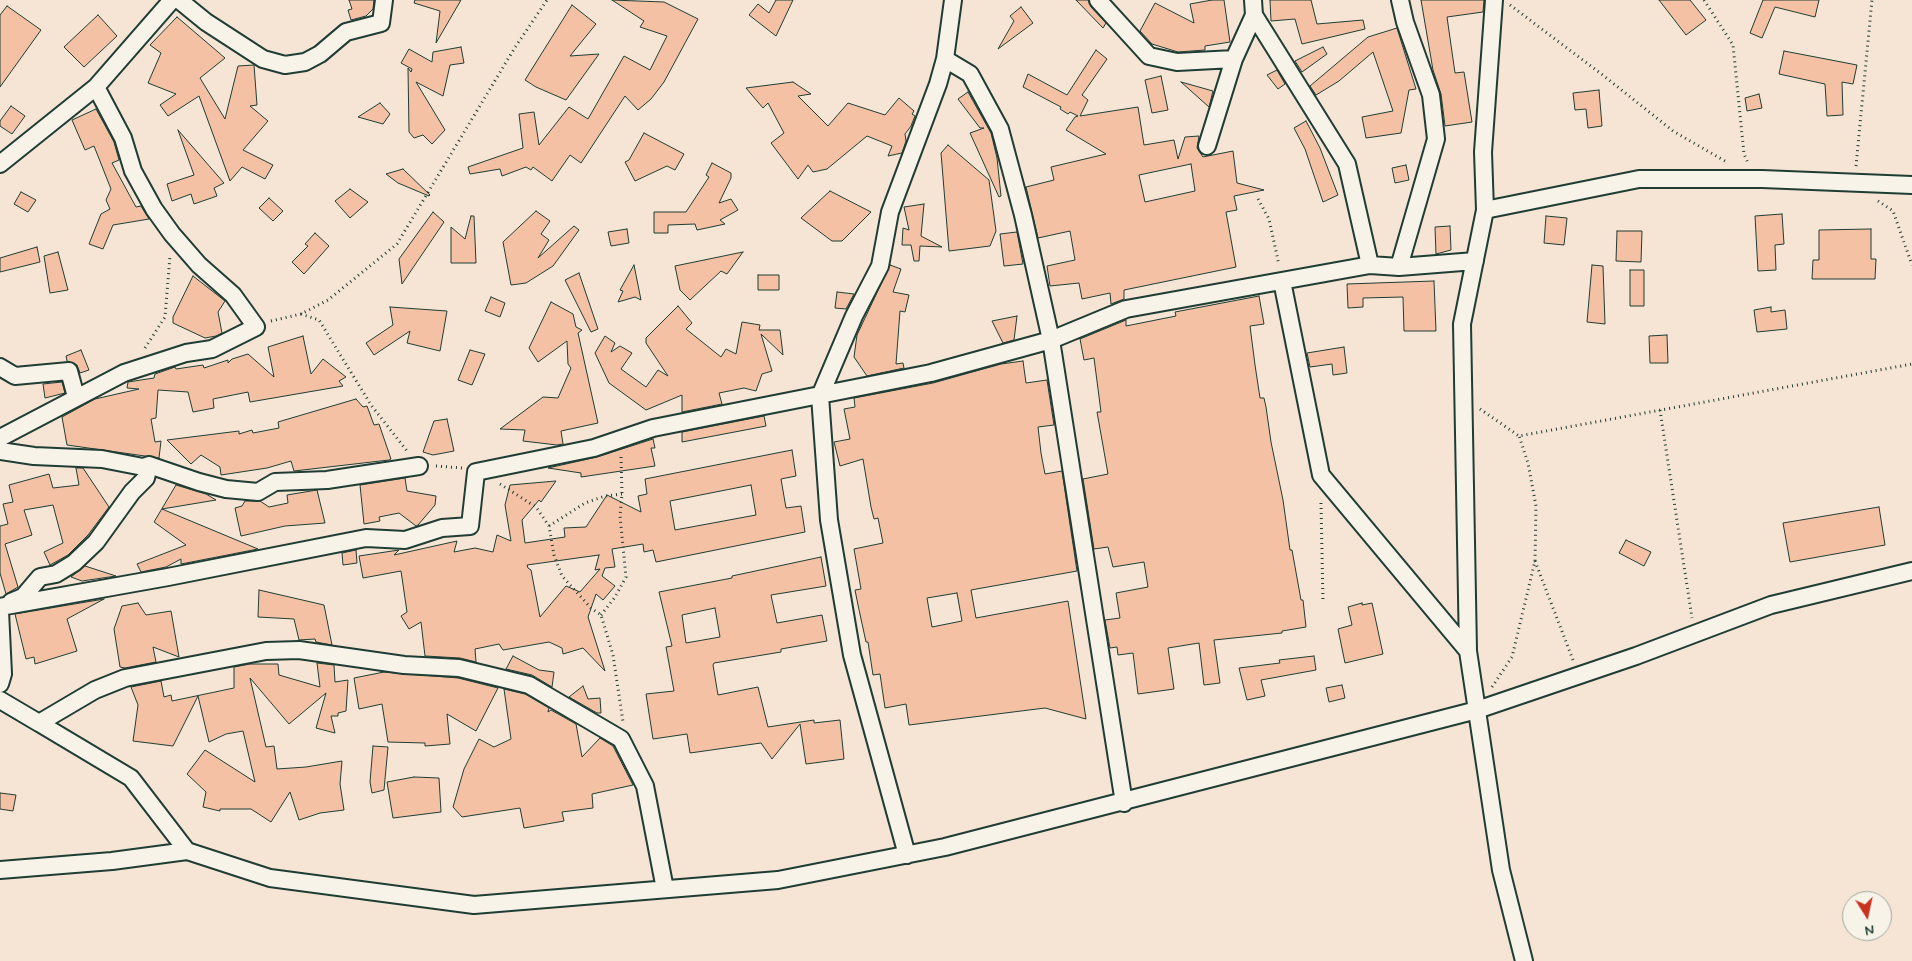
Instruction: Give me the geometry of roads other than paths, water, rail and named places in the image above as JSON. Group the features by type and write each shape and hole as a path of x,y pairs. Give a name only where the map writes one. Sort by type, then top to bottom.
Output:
{"street":[{"path":"0,164 96,87 172,0"},
{"path":"178,0 206,22 263,59 285,65 305,62 320,54 346,32 381,23 384,0"},
{"path":"907,856 852,655 829,520 820,396 854,316 880,266 890,212 938,84 945,59 953,0"},
{"path":"1098,0 1149,56 1177,62 1234,59"},
{"path":"1399,267 1436,139 1431,95 1405,22 1400,0"},
{"path":"1494,0 1483,152 1485,210 1462,324 1468,651 1501,870 1524,961"},
{"path":"1207,146 1234,59 1254,8"},
{"path":"1254,8 1347,164 1370,265"},
{"path":"945,59 970,74 1000,129 1022,215 1051,340 1124,802"},
{"path":"0,438 124,373 186,353 212,349 256,327 233,295 182,246 154,209 137,179 123,138 96,87"},
{"path":"1485,210 1639,178 1756,179 1912,185"},
{"path":"149,465 146,478 132,492 96,542 74,563 56,574 40,577 23,597 0,607 168,577 366,538 406,540 442,528 470,526 476,472 594,448 653,428 931,373 1051,340 1126,309 1370,265 1399,267 1475,261"},
{"path":"1282,280 1321,475 1468,651"},
{"path":"0,367 15,376 69,372 76,397"},
{"path":"0,452 34,456 102,459 143,467 149,465 226,489 258,492 275,482 327,480 419,466"},
{"path":"0,870 112,861 187,851 270,878 474,905 778,880 907,856 1124,802 1477,710 1694,634 1771,604 1912,571"},
{"path":"0,610 3,674 0,684"},
{"path":"39,724 95,690 125,678 266,651 299,650 404,664 459,668 528,685 622,739 644,786 665,889"},
{"path":"0,700 131,778 187,851"}]}
